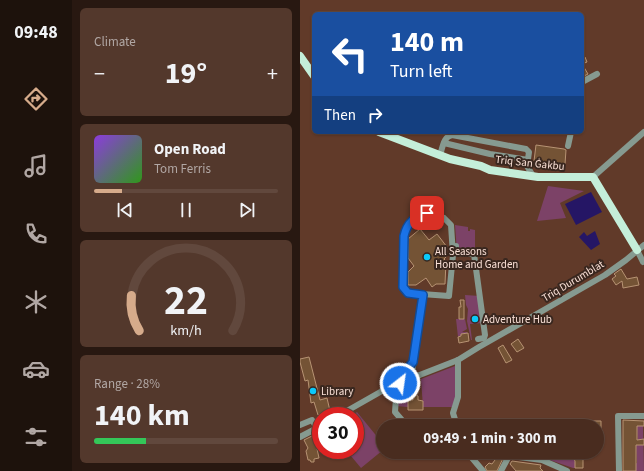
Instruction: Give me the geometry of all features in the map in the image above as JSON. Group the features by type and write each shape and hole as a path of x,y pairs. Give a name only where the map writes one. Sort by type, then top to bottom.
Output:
{"main road":[{"path":"300,56 312,73"},
{"name":"Triq San Ġakbu","path":"384,134 440,155 481,166 490,170 558,178 593,177"},
{"path":"593,177 637,250"}],"street":[{"path":"584,81 597,74"},
{"path":"593,177 644,132"},
{"path":"440,155 444,143 448,136 452,134 526,149 529,152 528,169 533,176"},
{"path":"568,146 571,134"},
{"path":"444,143 490,154 528,160"},
{"path":"427,213 444,218 451,225 453,255 449,296 423,295 408,293 403,287 404,236 411,220 418,215 427,213"},
{"path":"454,224 456,253 474,254 486,335 484,338 478,339"},
{"name":"Triq Durumblat","path":"354,407 389,387 458,360 606,275 644,245"},
{"path":"637,250 643,262"},
{"path":"412,378 423,295"},
{"path":"455,419 453,412 458,397 458,360"},
{"path":"400,383 404,373 413,362"},
{"path":"389,387 396,398 395,412 402,419"},
{"path":"619,471 618,416 644,416"},
{"path":"300,425 312,420"},
{"path":"300,437 312,431"},
{"path":"501,471 513,457 542,460 567,471"},
{"path":"474,459 483,471"}],"shaded area":[{"path":"548,186 584,191 560,203 566,218 537,221"},
{"path":"591,192 602,212 576,225 565,204"},
{"path":"455,225 468,227 468,231 470,231 470,229 475,230 475,253 457,252"},
{"path":"595,231 600,244 591,250 579,237 584,232 587,236"},
{"name":"Adventure Hub","path":"465,295 480,296 483,323 470,324 472,340 467,321 468,309"},
{"path":"456,319 465,319 467,329 462,332 467,332 467,334 461,334 461,336 458,337"},
{"path":"455,366 456,397 452,407 423,407 421,379"},
{"path":"408,393 408,407 396,406 395,394"},
{"path":"364,421 376,435 376,456 361,468 354,459 364,459"},
{"path":"637,426 643,426 644,471 636,471 634,468 634,464 637,463"},
{"path":"547,459 574,459 575,468"}],"building":[{"path":"585,57 587,62 584,63"},
{"path":"584,67 588,74 584,76"},
{"path":"536,145 566,150 565,164 560,165 560,168 544,168 537,166 537,162 534,161"},
{"name":"All Seasons Home and Garden","path":"420,229 429,240 437,234 447,247 445,248 447,250 445,251 448,255 444,259 446,261 445,284 436,284 432,287 426,278 416,285 408,285 408,272 414,266 408,258 408,239"},
{"path":"621,269 627,279 637,277 639,285 623,288 622,281 616,285 612,279 616,276 614,274"},
{"path":"460,300 464,300 464,319 459,319 459,307 461,307"},
{"path":"468,333 469,341 459,343 458,337 461,336 461,334"},
{"path":"518,339 524,348 517,352 511,344"},
{"path":"503,345 512,360 506,363 498,348"},
{"path":"309,357 320,400 327,398 329,407 316,407 314,402 311,403 308,380 305,381 300,359"},
{"path":"414,394 418,396 418,400 423,401 423,410 408,410 408,400 413,400"},
{"path":"623,420 644,421 644,426 637,426 637,440 644,439 644,445 636,445 636,471 623,471"},
{"path":"312,436 312,459 314,459 314,462 308,460 306,451 308,448 304,440"},
{"path":"496,459 503,459 497,471 487,471 485,467 489,463 492,464"},
{"path":"574,459 583,459 583,468 575,468"},
{"path":"512,461 541,465 540,468 543,471 516,471 510,464"}],"place":[{"name":"All Seasons Home and Garden","path":"427,257"},
{"name":"Adventure Hub","path":"475,319"},
{"name":"Library","path":"313,391"}],"route":[{"path":"400,383 404,373 413,362 423,295 408,293 403,287 404,236 411,220 418,215 427,213"}]}
